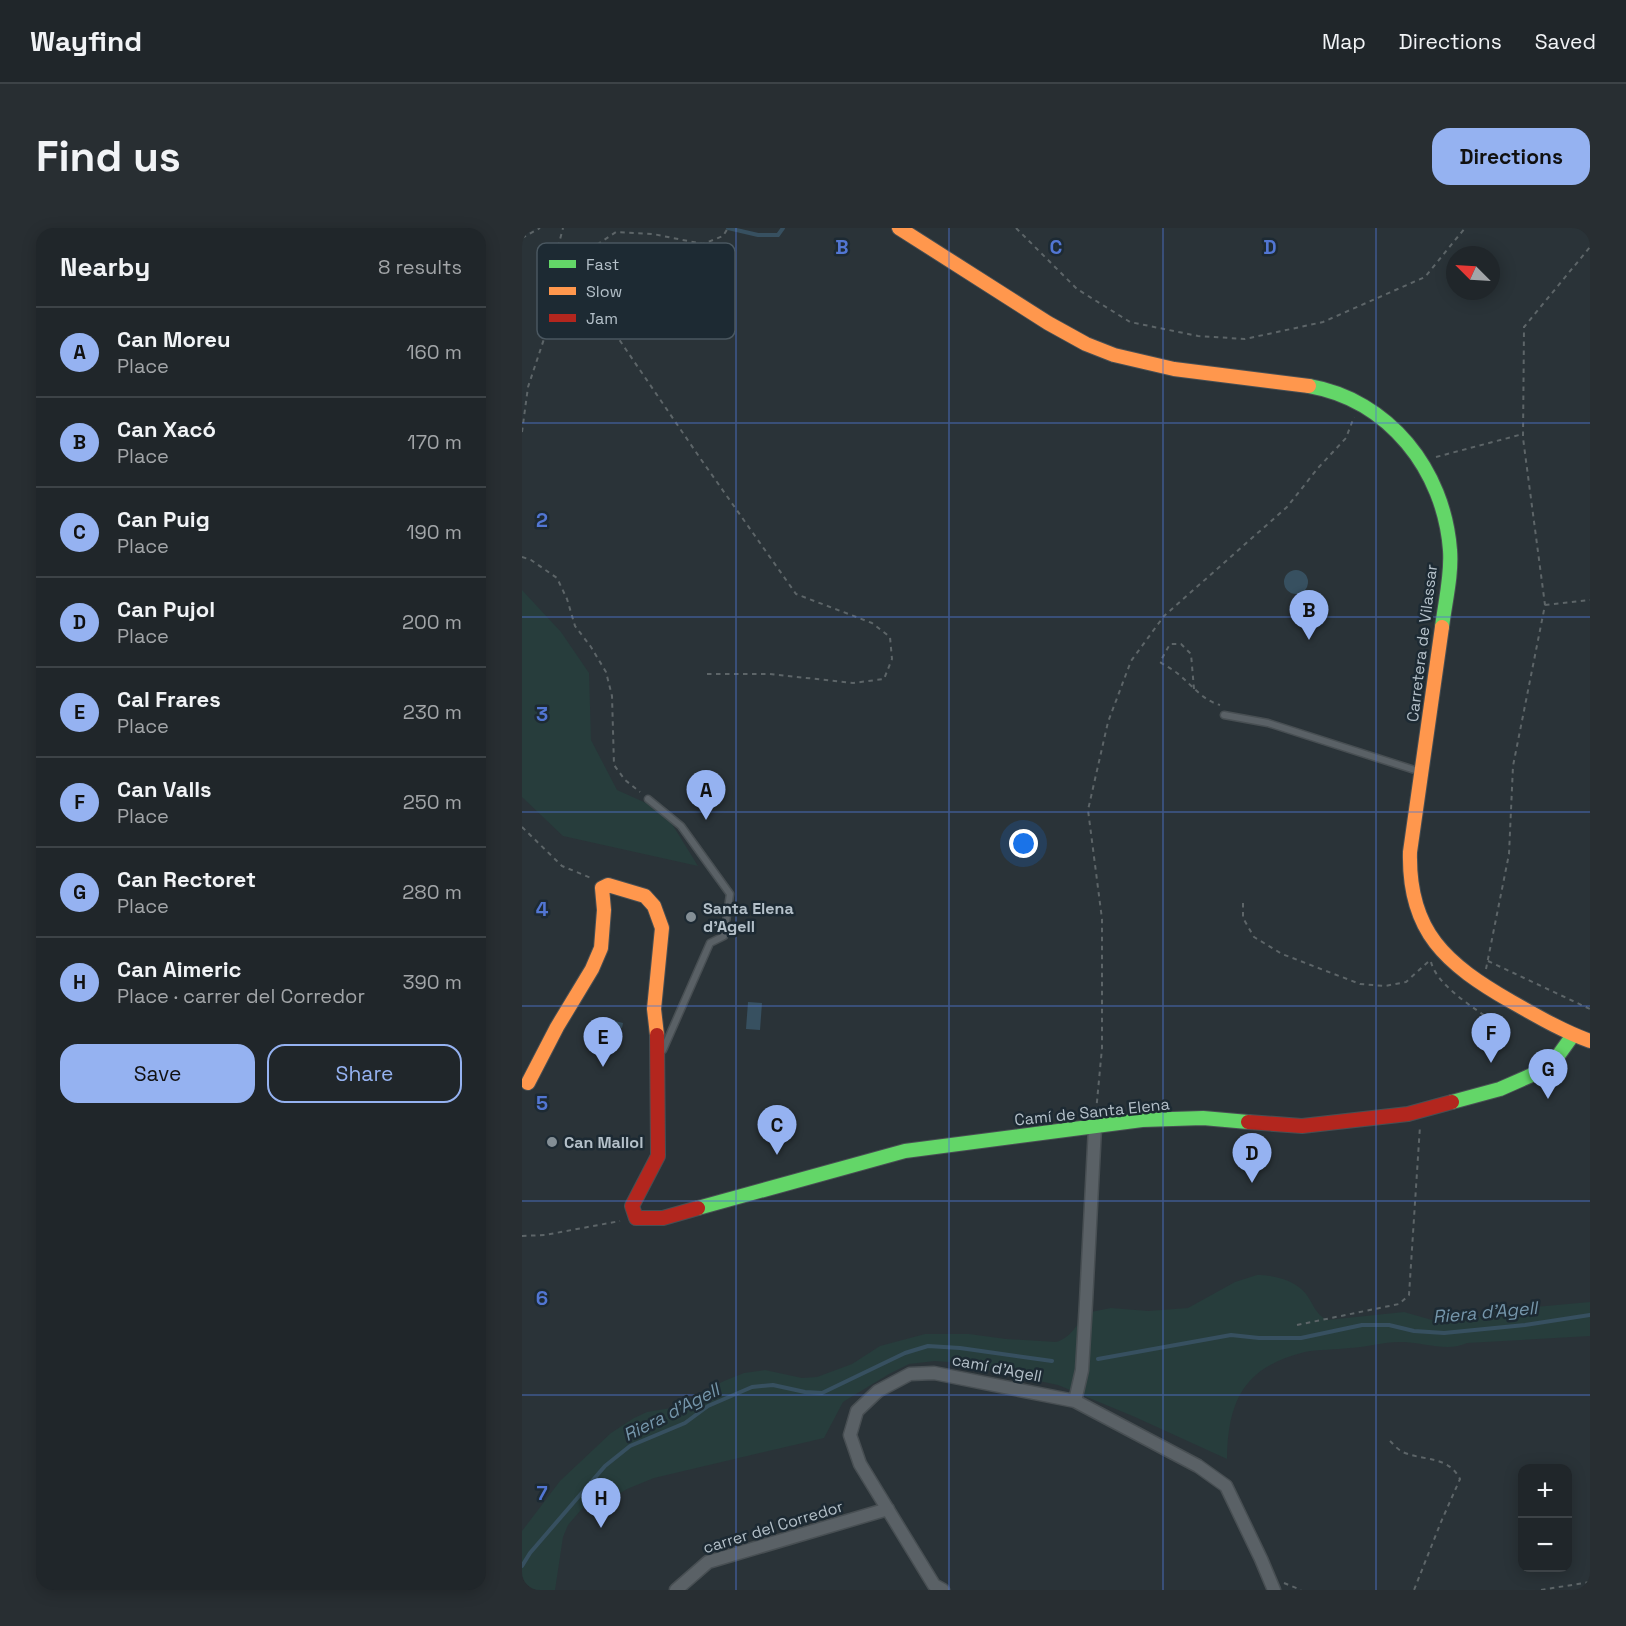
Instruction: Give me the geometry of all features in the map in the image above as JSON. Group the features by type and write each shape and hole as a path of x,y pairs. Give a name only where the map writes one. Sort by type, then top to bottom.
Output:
{"street":[{"name":"Carretera de Vilassar","path":"899,228 1069,337 1115,355 1163,368 1317,387 1375,412 1400,432 1423,462 1436,485 1446,518 1450,550 1448,583 1421,772 1410,870 1413,898 1423,926 1438,949 1460,970 1483,986 1573,1035 1590,1041"},
{"path":"528,1083 557,1027 592,969 601,948 603,888 608,885 645,896 654,906 662,928 654,1009 658,1065 657,1156 632,1206 636,1218"},
{"name":"Camí de Santa Elena","path":"636,1218 663,1218 905,1151 1142,1120 1203,1118 1302,1126 1408,1114 1500,1089 1550,1067 1573,1035"},
{"path":"1075,1401 1082,1370 1095,1127"},
{"name":"camí d'Agell","path":"943,1590 934,1585 860,1464 850,1435 857,1411 878,1391 910,1374 934,1373 1075,1401 1198,1466 1226,1486 1262,1559 1274,1590"},
{"name":"carrer del Corredor","path":"676,1590 708,1562 888,1509"}],"lane":[{"path":"1224,716 1268,723 1421,772"},
{"path":"648,799 681,826 730,894 724,936 710,943 658,1065"}],"path":[{"path":"522,238 540,228"},
{"path":"559,243 563,228"},
{"path":"706,243 723,236 727,228"},
{"path":"1016,228 1077,289 1130,322 1198,336 1245,339 1323,322 1425,277 1465,228"},
{"path":"600,243 616,232 653,234 698,243"},
{"path":"1483,986 1509,854 1513,766 1545,605 1523,434 1524,327 1590,247"},
{"path":"522,432 528,387 545,339"},
{"path":"619,339 796,594 872,622 890,637 892,659 884,679 853,682 770,674 707,674"},
{"path":"1095,1127 1102,1048 1102,919 1088,810 1108,722 1131,661 1164,616 1287,507 1346,438 1359,404"},
{"path":"1423,462 1523,434"},
{"path":"522,557 531,560 556,578 567,599 575,626 606,672 612,696 614,765 625,780 648,799"},
{"path":"1545,605 1590,600"},
{"path":"1170,644 1181,644 1191,654 1194,689 1177,673 1160,662 1170,644"},
{"path":"522,827 562,866 608,885"},
{"path":"1243,903 1243,918 1254,937 1282,954 1360,984 1385,986 1406,982 1432,957 1431,964 1440,978 1464,1000 1495,1023"},
{"path":"1488,961 1590,1009"},
{"path":"1297,1325 1399,1304 1409,1295 1420,1111"},
{"path":"522,1237 545,1235 636,1218"},
{"path":"1390,1441 1402,1453 1441,1461 1456,1470 1460,1479 1414,1590"},
{"path":"1540,1590 1590,1582"}],"green space":[{"path":"522,590 561,632 589,673 591,740 617,790 664,811 698,866 563,836 522,797"},
{"path":"1257,1275 1277,1277 1296,1285 1306,1294 1320,1315 1327,1320 1404,1312 1432,1320 1455,1323 1512,1309 1590,1302 1590,1336 1467,1343 1452,1347 1390,1342 1310,1351 1284,1358 1254,1377 1236,1403 1228,1438 1227,1459 1058,1385 948,1362 909,1364 843,1402 824,1438 654,1478 627,1489 604,1503 586,1504 568,1525 563,1537 555,1590 522,1590 522,1531 560,1481 611,1433 647,1412 671,1408 744,1373 765,1370 802,1378 817,1377 852,1364 880,1346 925,1334 969,1334 1056,1342 1070,1334 1086,1313 1111,1308 1148,1311 1188,1308 1235,1282"}],"water":[{"path":"1296,570 1305,573 1308,582 1305,591 1296,594 1287,591 1284,582 1287,573"},
{"path":"748,1002 762,1003 760,1030 746,1029"},
{"path":"603,1018 623,1023 622,1028 618,1027 617,1030 601,1026"}],"waterway":[{"path":"728,228 758,235 778,235 783,228"},
{"name":"Riera d'Agell","path":"1098,1359 1231,1335 1301,1338 1362,1325 1389,1325 1414,1331 1444,1333 1525,1325 1590,1315"},
{"name":"Riera d'Agell","path":"522,1566 530,1553 605,1466 630,1446 685,1423 708,1406 752,1387 773,1385 822,1393 905,1353 928,1346 960,1348 1052,1361"}],"traffic: fast":[{"path":"1309,386 1338,394 1364,406 1387,423 1407,443 1424,467 1437,493 1446,521 1450,550 1449,579 1442,627"},
{"path":"1452,1102 1500,1089 1550,1067 1573,1035"},
{"path":"698,1208 905,1151 1142,1120 1203,1118 1248,1122"}],"traffic: slow":[{"path":"899,228 1048,323 1086,344 1114,355 1174,369 1309,386"},
{"path":"1442,627 1410,852 1411,880 1416,904 1424,925 1436,943 1468,974 1540,1018 1590,1041"},
{"path":"528,1083 557,1027 592,969 601,948 604,910 602,888 608,885 645,896 654,906 662,928 654,1009 657,1035"}],"traffic: jam":[{"path":"657,1035 658,1156 632,1206 636,1218 663,1218 698,1208"},
{"path":"1248,1122 1302,1126 1408,1114 1452,1102"}],"place":[{"name":"Can Xacó","path":"1309,640"},
{"name":"Can Moreu","path":"706,820"},
{"name":"Santa Elena d'Agell","path":"691,917"},
{"name":"Can Valls","path":"1491,1063"},
{"name":"Cal Frares","path":"603,1067"},
{"name":"Can Rectoret","path":"1548,1099"},
{"name":"Can Mallol","path":"552,1142"},
{"name":"Can Puig","path":"777,1155"},
{"name":"Can Pujol","path":"1252,1183"},
{"name":"Can Aimeric","path":"601,1528"}]}
